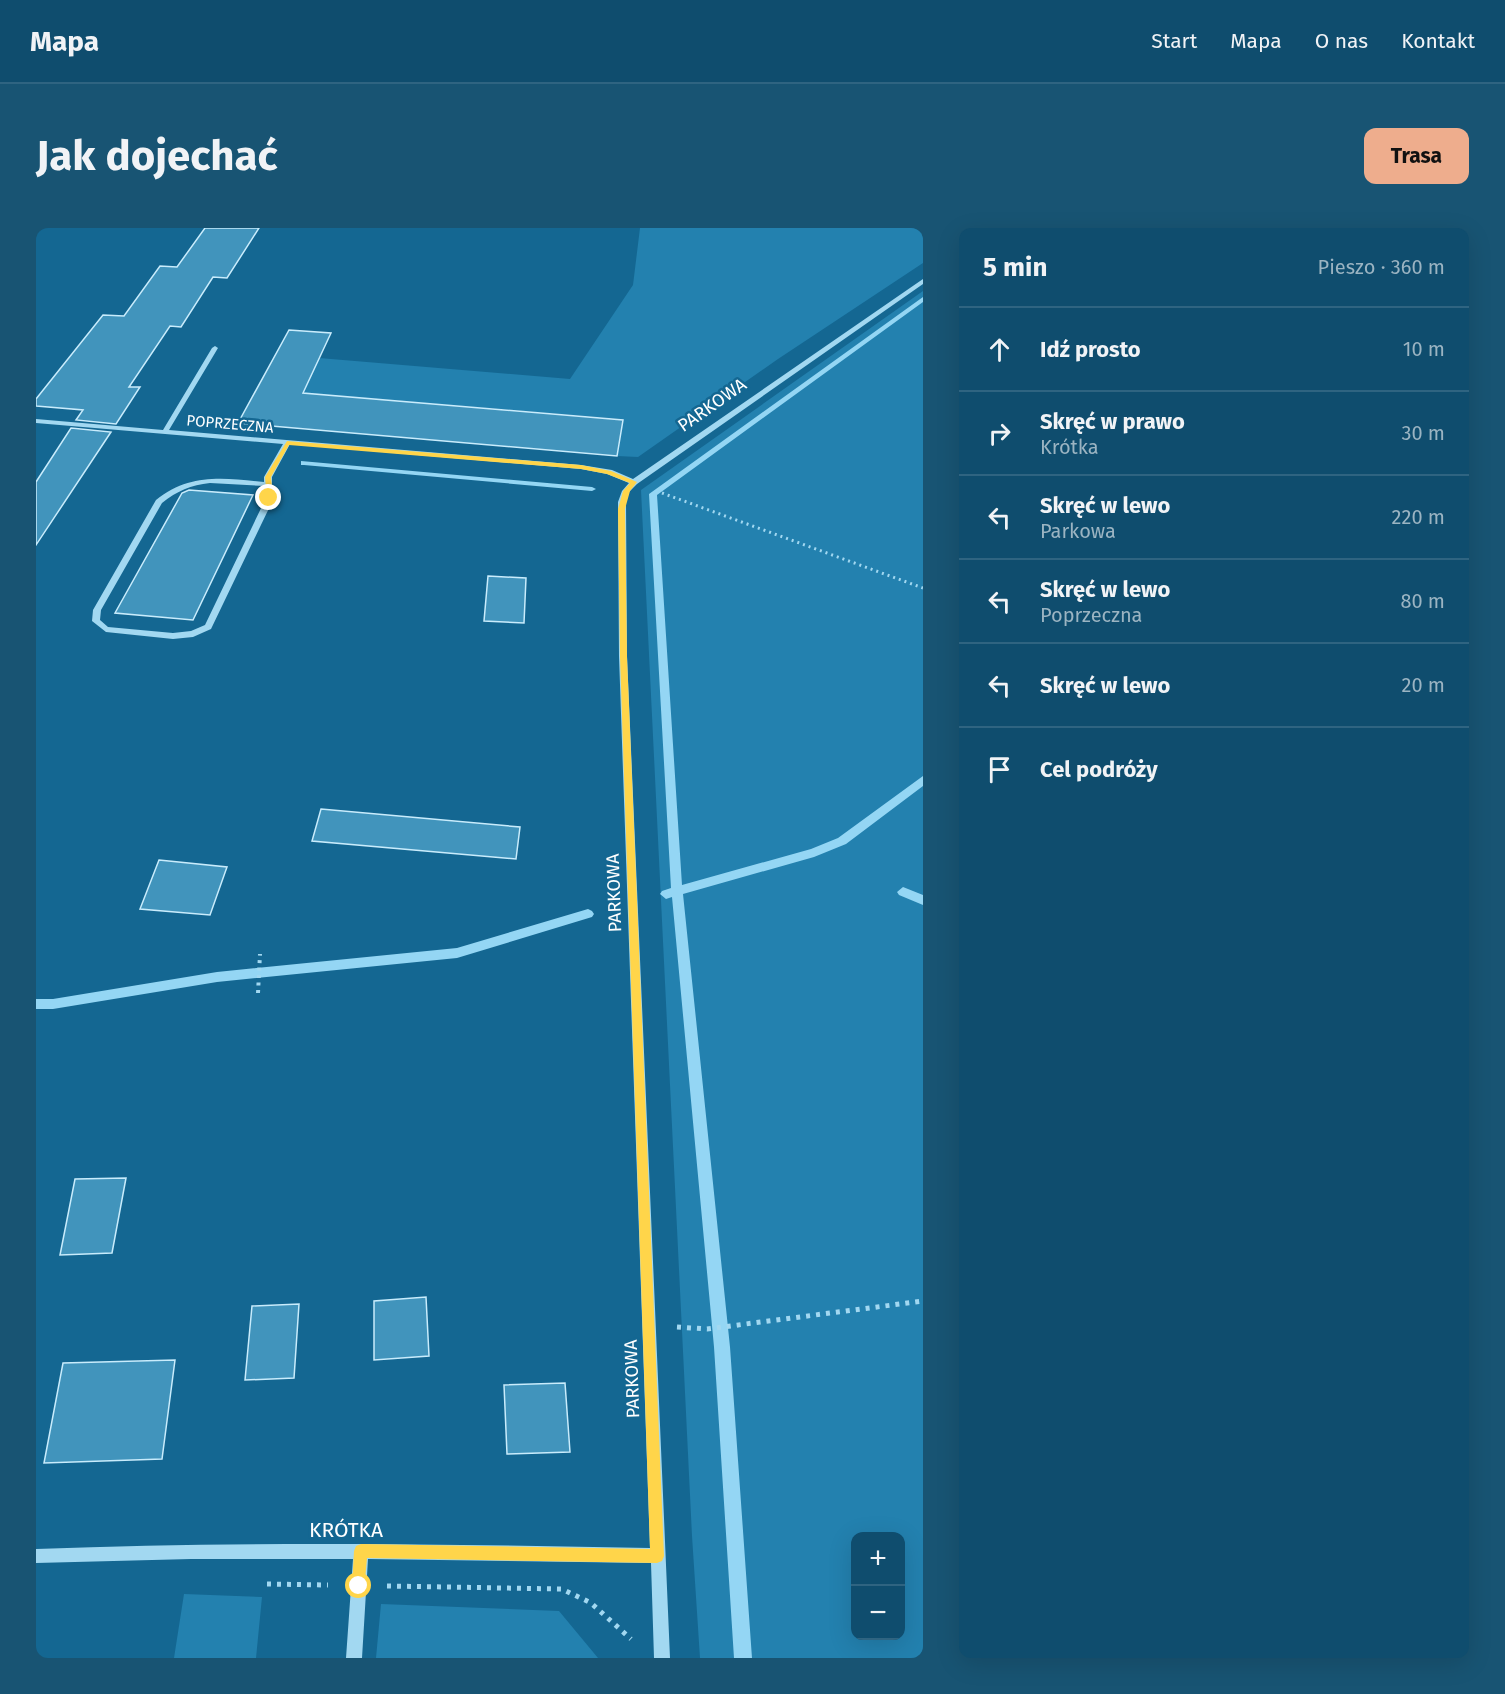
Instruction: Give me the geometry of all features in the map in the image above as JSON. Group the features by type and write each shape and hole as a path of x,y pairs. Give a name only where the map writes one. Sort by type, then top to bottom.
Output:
{"street":[{"name":"PARKOWA","path":"662,1658 623,645 621,509 626,491 634,482 923,281"},
{"path":"165,432 215,348"},
{"name":"POPRZECZNA","path":"36,421 581,467 609,472 634,482"},
{"path":"267,484 204,480 180,486 166,495 159,502 97,610 96,621 106,629 173,636 193,634 208,627 268,502 268,477 287,442"},
{"name":"KRÓTKA","path":"36,1556 158,1551 361,1551 657,1556"},
{"path":"354,1658 361,1551"}],"path":[{"path":"682,502 923,588"},
{"path":"258,993 261,954"},
{"path":"707,1329 923,1301"}],"shaded area":[{"path":"640,228 923,228 923,263 778,359 638,457 617,456 622,419 302,393 319,358 570,379 633,285"},
{"path":"923,291 923,1658 700,1658 692,1536 641,490"},
{"path":"184,1594 262,1597 256,1658 174,1658"},
{"path":"381,1604 559,1611 598,1658 376,1658"}],"building":[{"path":"205,228 259,228 227,278 213,277 181,327 170,326 129,387 140,387 116,424 76,420 83,410 36,406 36,399 103,315 124,316 160,266 177,267"},
{"path":"289,330 331,333 303,393 623,420 617,456 238,423"},
{"path":"71,428 111,432 36,545 36,482"},
{"path":"189,490 253,495 193,620 115,613 182,493"},
{"path":"488,576 526,578 524,623 484,621"},
{"path":"321,809 520,827 516,859 312,841"},
{"path":"159,860 227,867 210,915 140,909"},
{"path":"126,1178 112,1253 60,1255 75,1179"},
{"path":"426,1297 429,1356 374,1360 374,1301"},
{"path":"299,1304 294,1378 245,1380 252,1306"},
{"path":"175,1360 162,1459 44,1463 63,1363"},
{"path":"565,1383 570,1452 507,1454 504,1385"}],"waterway":[{"path":"677,891 653,494 923,299"},
{"path":"304,463 592,489"},
{"path":"677,891 814,853 842,841 923,780"},
{"path":"666,894 677,891"},
{"path":"677,891 722,1347 743,1658"},
{"path":"903,892 923,900"},
{"path":"36,1004 53,1004 217,977 457,953 588,914"}],"route":[{"path":"269,498 268,477 287,442 581,467 609,472 634,482 626,491 622,502 621,520 657,1556 361,1551 359,1586"}]}
